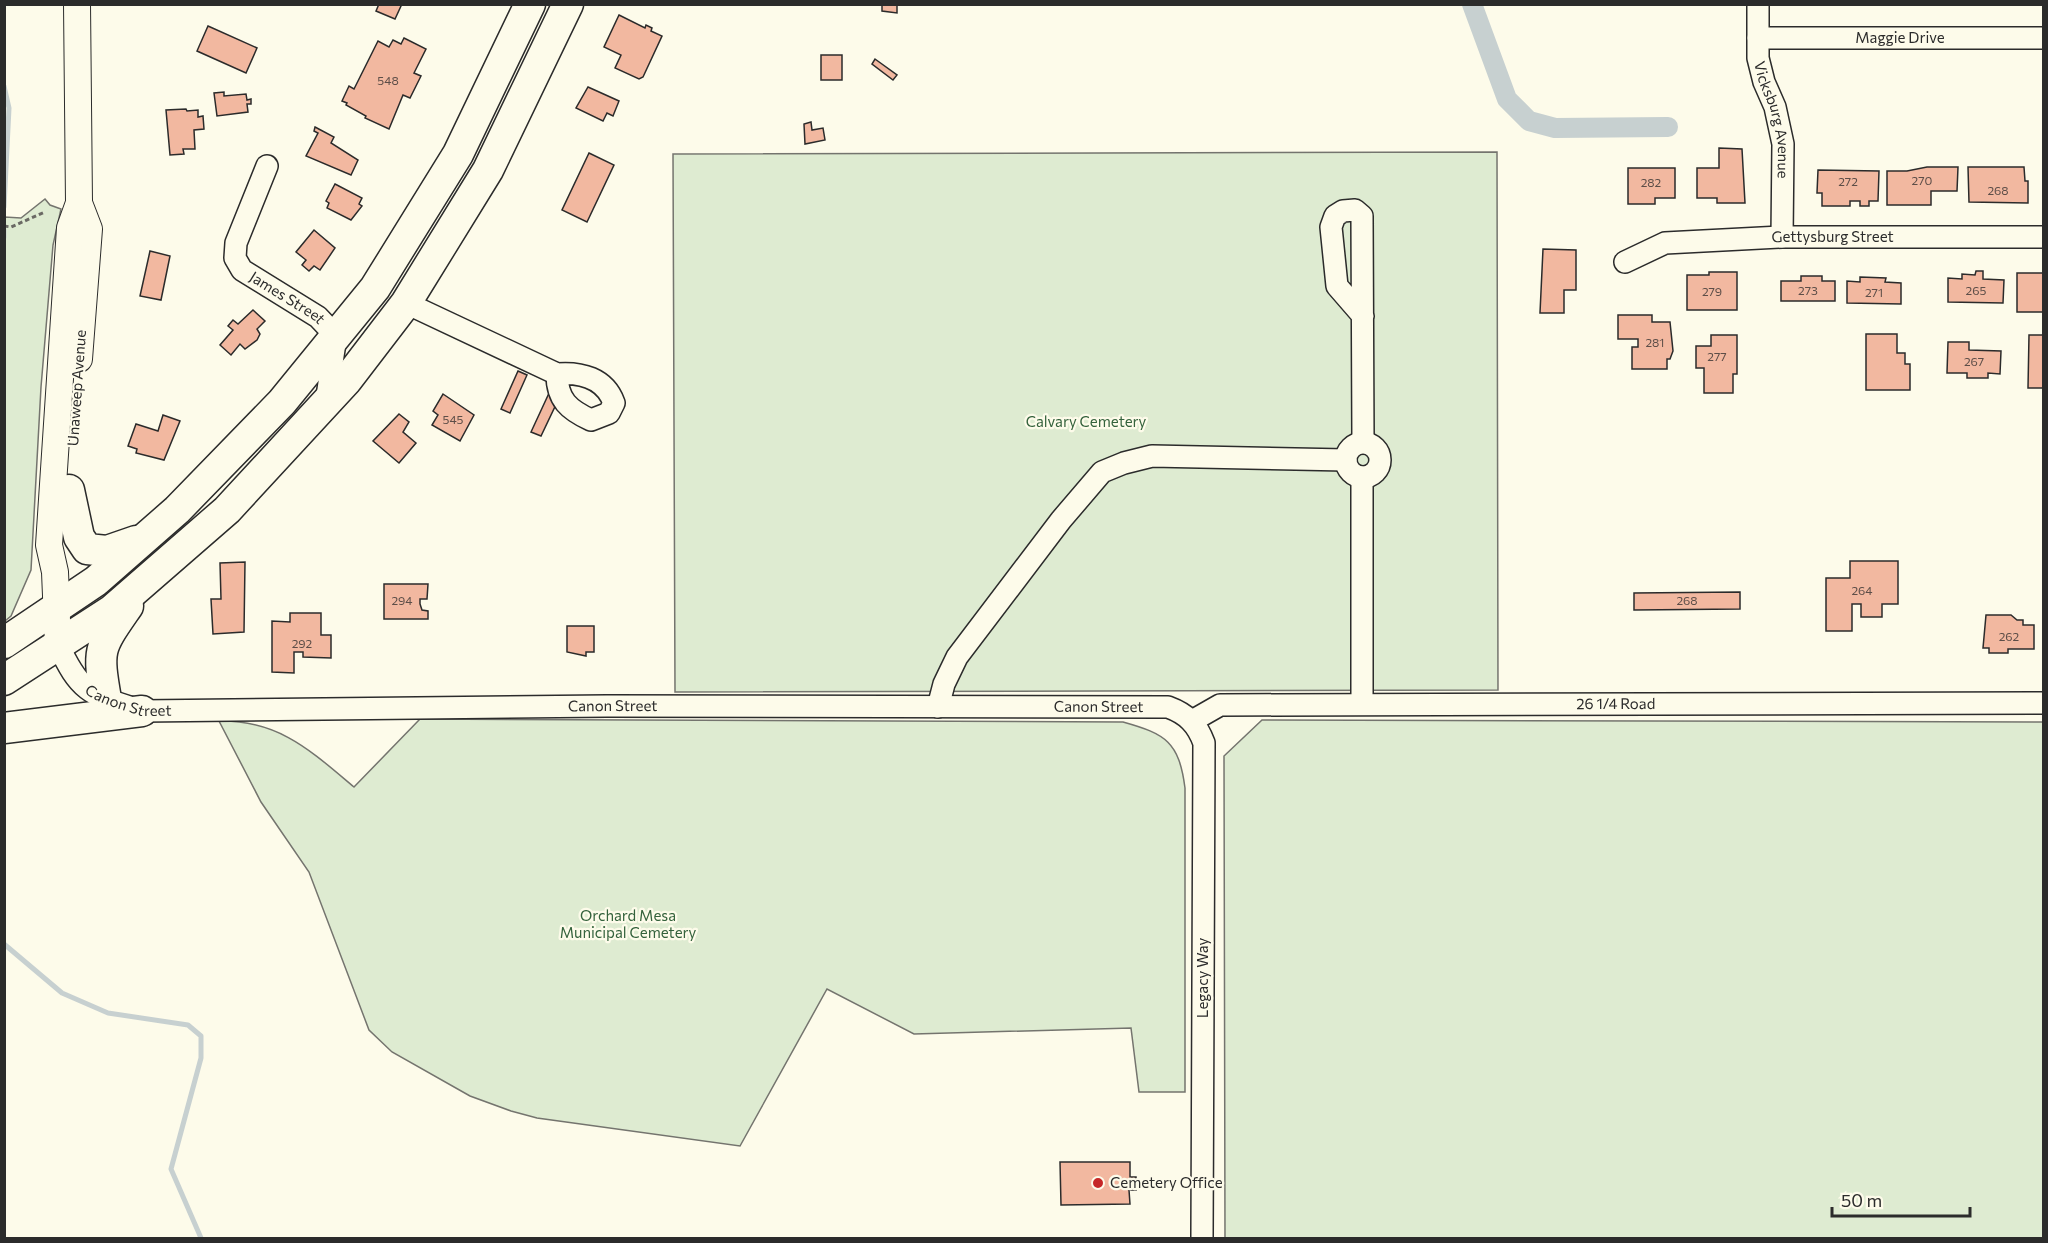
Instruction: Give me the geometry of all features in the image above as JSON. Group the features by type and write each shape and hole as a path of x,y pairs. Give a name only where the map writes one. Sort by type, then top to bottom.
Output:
{"highway":[{"path":"4,643 96,581 177,510 282,402 375,288 458,153 530,4"},
{"path":"4,680 112,610 227,510 348,380 406,303 489,170 568,4"},
{"path":"69,490 79,537 87,549 107,551 145,538"},
{"path":"106,699 99,658 107,637 146,580"},
{"path":"4,728 142,711"}],"main road":[{"name":"Unaweep Avenue","path":"58,644 56,572 49,544 70,228 79,203 77,4"},
{"name":"Unaweep Avenue","path":"56,572 65,543 89,229 79,203"}],"street":[{"name":"Vicksburg Avenue","path":"1758,4 1758,58 1764,82 1775,107 1783,144 1782,237"},
{"name":"Maggie Drive","path":"1758,38 2043,38"},
{"path":"458,153 489,170"},
{"name":"James Street","path":"267,166 236,243 235,258 242,270 318,317 336,336 326,403"},
{"name":"Gettysburg Street","path":"1625,262 1665,243 1782,237 2043,237"},
{"path":"406,303 557,374"},
{"path":"1362,316 1363,442"},
{"path":"1363,442 1372,445 1378,451 1380,460 1377,469 1371,475 1362,477 1348,468 1346,460 1348,452 1354,445 1363,442"},
{"path":"938,707 944,684 957,657 1061,520 1102,472 1124,463 1152,456 1346,460"},
{"path":"1362,477 1362,704"},
{"name":"Canon Street","path":"58,644 77,681 89,692 142,711 535,707 1167,707 1180,712 1192,721"},
{"name":"26 1/4 Road","path":"1192,721 1220,705 2043,703"},
{"name":"Legacy Way","path":"1192,721 1203,743 1202,1239"}],"path":[{"path":"4,226 11,227 45,212"}],"green space":[{"name":"Calvary Cemetery","path":"1497,152 1498,690 675,692 673,154"},
{"path":"45,199 50,205 61,209 53,245 41,387 31,570 11,616 5,621 5,217 21,218"},
{"name":"Orchard Mesa Municipal Cemetery","path":"420,719 1123,722 1150,731 1168,742 1174,750 1179,760 1185,788 1185,1092 1139,1092 1131,1028 914,1034 827,989 740,1146 537,1118 470,1096 392,1052 369,1030 309,872 261,802 219,721 240,722 277,732 308,750 354,787"},
{"path":"1262,720 2043,722 2043,1238 1225,1238 1224,756"}],"building":[{"path":"379,4 401,6 395,19 376,11"},
{"path":"882,4 897,4 897,13 882,11"},
{"path":"619,15 645,28 646,25 652,28 651,31 662,36 643,77 639,79 615,68 621,55 604,47"},
{"path":"208,26 257,48 246,73 197,51"},
{"path":"404,38 426,49 414,73 421,76 410,98 403,95 389,129 365,118 366,116 342,101 349,86 354,89 378,41 389,47 393,40 401,44"},
{"path":"821,55 842,55 842,80 821,80"},
{"path":"875,59 897,75 893,80 872,64"},
{"path":"588,87 619,101 613,116 607,113 603,121 576,108"},
{"path":"224,92 224,96 246,94 247,100 251,99 251,104 247,104 248,112 217,116 214,93"},
{"path":"186,109 187,111 198,110 198,117 203,116 204,129 194,130 195,149 183,149 184,154 170,155 166,110"},
{"path":"811,122 812,130 823,128 825,140 805,144 804,124"},
{"path":"315,127 334,137 331,143 358,160 351,175 306,156 318,133 314,131"},
{"path":"1719,148 1742,149 1745,203 1717,203 1717,198 1697,198 1697,168 1719,168"},
{"path":"589,153 614,165 587,222 562,210"},
{"path":"1927,167 1958,167 1957,191 1931,191 1931,205 1887,205 1887,171 1907,171"},
{"path":"1968,167 2024,167 2025,181 2028,181 2028,203 1969,202"},
{"path":"1628,168 1675,168 1675,198 1655,198 1655,204 1628,204"},
{"path":"1818,170 1879,171 1878,201 1869,201 1869,206 1860,206 1860,201 1850,201 1850,206 1822,206 1822,193 1817,193"},
{"path":"335,184 362,198 359,204 362,206 351,220 327,208 329,203 326,201"},
{"path":"314,230 335,248 320,270 314,266 309,271 302,265 306,260 296,252"},
{"path":"1543,249 1576,250 1576,290 1564,290 1564,313 1540,313"},
{"path":"150,251 170,256 161,300 140,296"},
{"path":"1976,271 1983,271 1983,279 2004,280 2003,303 1948,302 1948,278 1962,279 1962,274 1975,275"},
{"path":"1709,272 1737,272 1737,310 1687,310 1687,275 1709,275"},
{"path":"2017,273 2044,273 2044,312 2017,312"},
{"path":"1801,276 1822,276 1822,281 1835,281 1835,301 1781,301 1781,281 1801,281"},
{"path":"1860,277 1886,278 1885,282 1901,283 1901,304 1847,303 1847,281 1860,282"},
{"path":"253,310 265,321 257,329 260,334 257,340 245,349 240,344 231,355 220,345 233,330 228,326 233,320 238,324"},
{"path":"1618,315 1652,315 1652,322 1670,322 1673,351 1670,359 1667,359 1667,369 1632,369 1632,347 1638,347 1638,339 1618,339"},
{"path":"1866,334 1897,334 1897,353 1905,353 1905,364 1910,364 1910,390 1866,390"},
{"path":"1711,335 1737,335 1737,374 1733,374 1733,393 1704,393 1704,368 1696,368 1696,346 1711,346"},
{"path":"2029,335 2044,335 2044,388 2028,388"},
{"path":"1948,342 1969,342 1969,350 2001,351 2000,374 1988,373 1988,378 1967,378 1967,373 1947,373"},
{"path":"518,371 527,375 510,413 501,409"},
{"path":"550,391 560,396 541,436 531,432"},
{"path":"443,394 474,415 460,441 432,425 438,415 433,411"},
{"path":"399,414 409,422 403,432 416,443 399,463 373,441"},
{"path":"163,415 180,421 164,460 136,453 137,449 128,446 136,424 158,431"},
{"path":"1850,561 1898,561 1898,604 1882,604 1882,617 1861,617 1861,604 1852,604 1852,631 1826,631 1826,578 1850,578"},
{"path":"245,562 244,632 213,634 211,599 221,599 220,563"},
{"path":"384,584 428,584 427,599 420,599 420,604 422,610 428,611 428,619 384,619"},
{"path":"1740,592 1740,609 1634,610 1634,593"},
{"path":"290,613 321,613 321,635 331,635 331,658 303,657 303,652 294,652 294,673 272,672 272,621 290,622"},
{"path":"1986,615 2011,615 2017,620 2023,620 2023,625 2034,625 2034,649 2008,649 2008,653 1989,653 1989,648 1983,648"},
{"path":"567,626 594,626 594,652 586,652 586,656 567,652"},
{"name":"Cemetery Office","path":"1060,1162 1130,1162 1130,1177 1136,1177 1136,1190 1129,1190 1130,1204 1061,1205"}],"waterway":[{"path":"1472,4 1507,99 1529,121 1555,128 1668,127"},
{"path":"4,86 9,108 4,207"},
{"path":"4,230 4,237"},
{"path":"4,944 62,993 108,1013 188,1025 201,1036 201,1058 171,1169 201,1238"}],"place":[{"name":"Cemetery Office","path":"1098,1183"}]}
